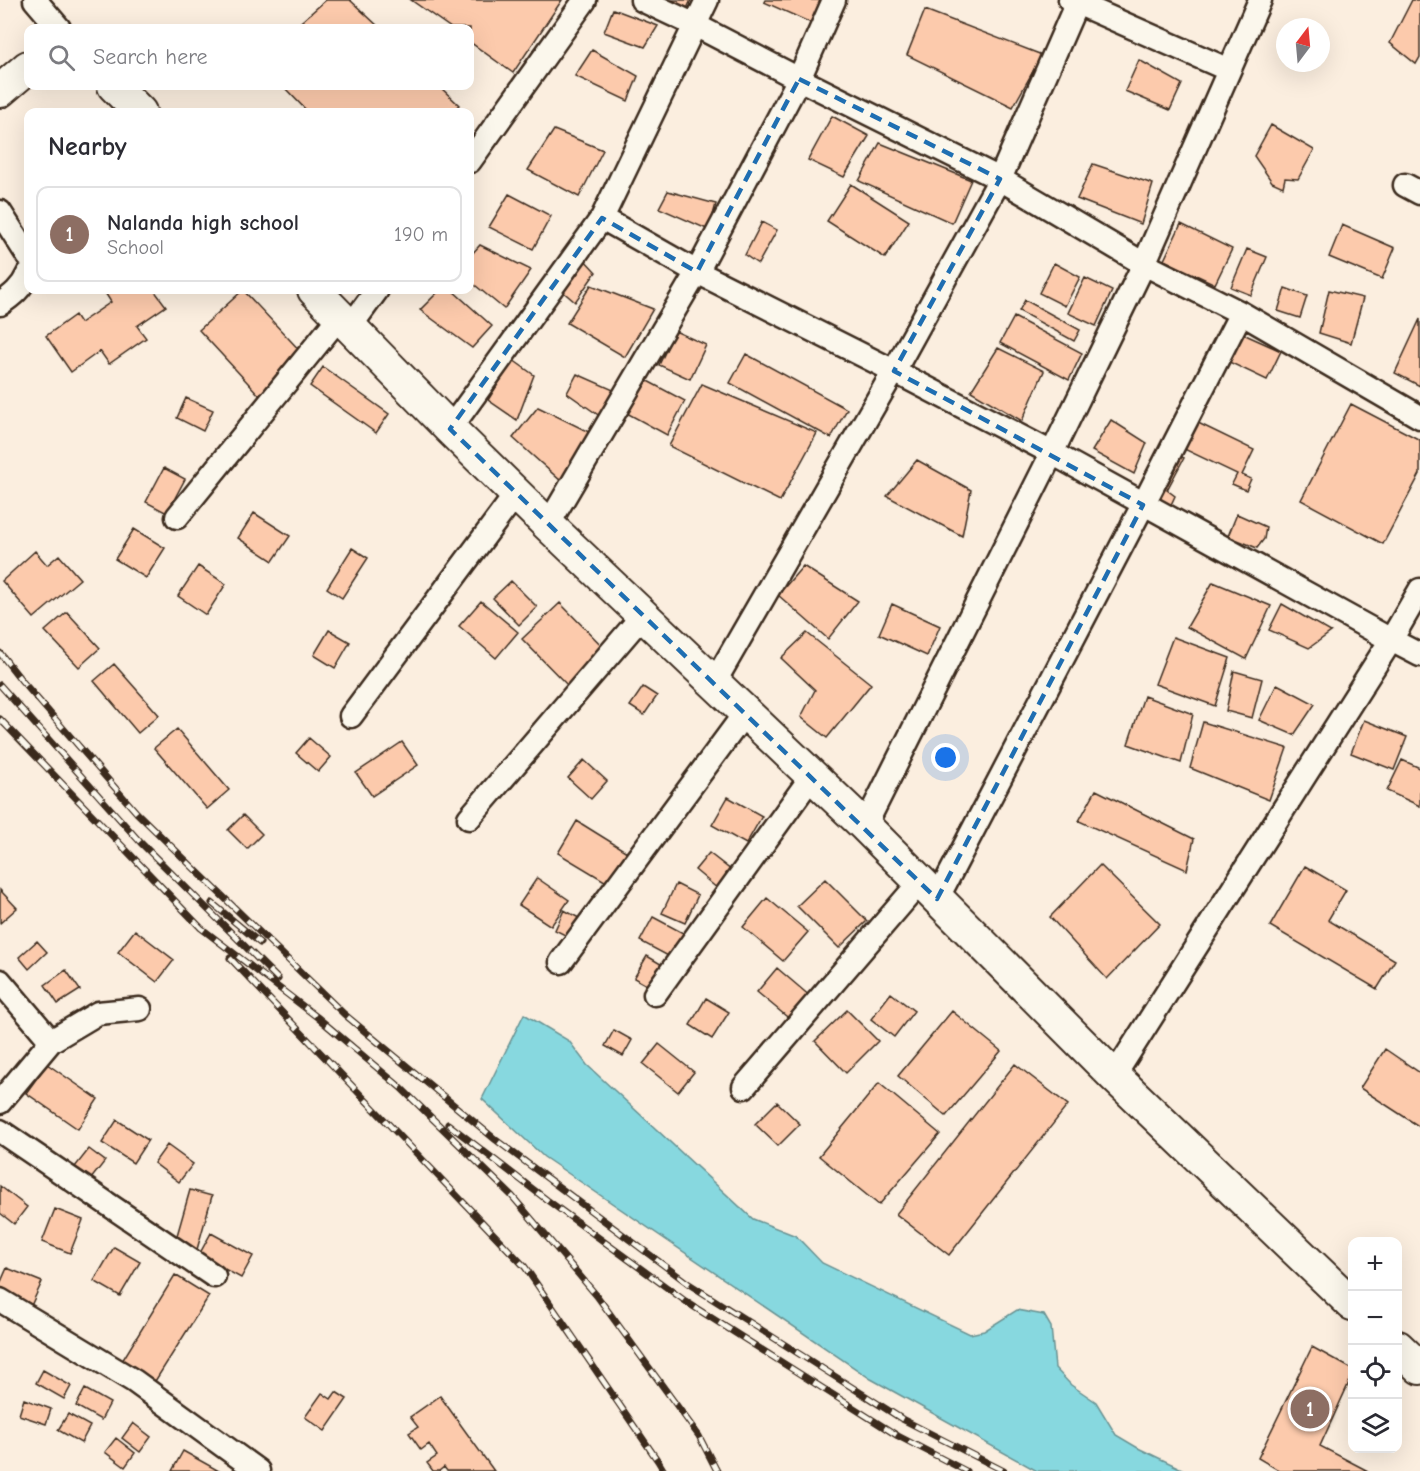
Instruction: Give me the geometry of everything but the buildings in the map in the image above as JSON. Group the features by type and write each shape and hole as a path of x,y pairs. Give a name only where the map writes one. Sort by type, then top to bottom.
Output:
{"street":[{"path":"35,0 56,24"},
{"path":"474,155 585,0"},
{"path":"642,0 1000,178 1144,264 1241,314 1420,417"},
{"path":"450,429 602,218 707,0"},
{"path":"548,525 697,272 799,79 834,0"},
{"path":"865,826 1144,264 1260,0"},
{"path":"714,683 894,371 1000,178 1075,1 1229,70"},
{"path":"0,91 24,70"},
{"path":"118,90 136,108"},
{"path":"0,212 24,250"},
{"path":"602,218 697,272 1052,453 1420,655"},
{"path":"0,304 15,294 24,283"},
{"path":"318,294 516,494 865,826 1114,1076 1348,1299"},
{"path":"177,517 345,322 373,294"},
{"path":"744,1087 929,891 1143,505 1241,314"},
{"path":"351,716 516,494"},
{"path":"1114,1076 1391,640 1420,590"},
{"path":"469,818 643,615"},
{"path":"561,962 746,713"},
{"path":"656,994 812,776"},
{"path":"0,981 51,1041"},
{"path":"0,1102 51,1041 99,1013 140,1009"},
{"path":"0,1131 214,1276"},
{"path":"0,1300 134,1381 258,1471"}],"highlighted area":[{"path":"799,79 1000,179 894,371 1143,505 937,899 450,429 602,218 697,272"}],"water":[{"path":"524,1014 569,1041 587,1065 753,1219 796,1236 822,1263 970,1334 984,1331 1017,1310 1044,1315 1051,1327 1055,1368 1071,1385 1096,1402 1116,1435 1186,1471 1037,1471 871,1379 544,1157 482,1099"}],"railway":[{"path":"0,653 137,813 344,1014 496,1140 689,1284 902,1419 1004,1471"},
{"path":"0,685 141,843 278,979"},
{"path":"0,719 201,928 317,1017 400,1087 512,1196 597,1296 699,1436 717,1471"},
{"path":"212,903 260,943"},
{"path":"230,958 525,1267 664,1471"},
{"path":"448,1124 688,1303 898,1436 966,1471"}],"place":[{"name":"Nalanda high school","path":"1310,1409"}]}
